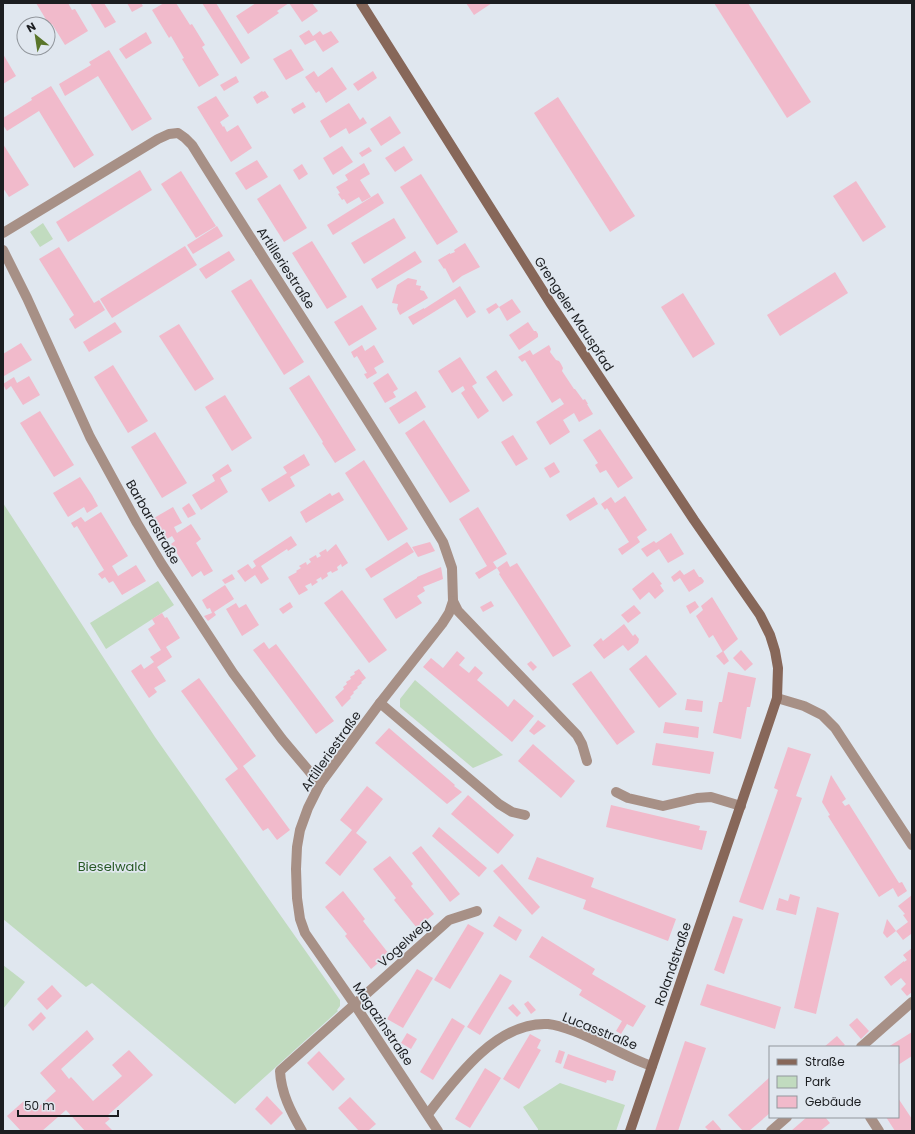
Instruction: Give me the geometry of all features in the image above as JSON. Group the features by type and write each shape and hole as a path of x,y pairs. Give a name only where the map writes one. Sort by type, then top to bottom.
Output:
{"main road":[{"name":"Grengeler Mauspfad","path":"361,3 551,304 690,514 760,615 770,635"},
{"name":"Rolandstraße","path":"630,1131 777,698 778,668 770,635"}],"street":[{"name":"Artilleriestraße","path":"3,233 158,139 169,134 178,133 192,145 444,542 452,568 453,601 449,613 320,784 308,808 300,830 297,847 296,869 297,898 300,919 305,933"},
{"name":"Barbarastraße","path":"3,250 27,298 90,437 137,523 161,563 233,673 282,739 320,784"},
{"path":"453,601 458,611 577,735 582,744 587,761"},
{"path":"777,698 804,706 822,715 835,728 912,845"},
{"path":"380,703 499,804 512,812 525,816"},
{"path":"616,792 628,798 663,806 697,798 710,797 741,806"},
{"name":"Vogelweg","path":"302,1131 292,1115 281,1086 280,1071 449,920 477,912"},
{"name":"Magazinstraße","path":"305,933 355,1005 438,1131"},
{"path":"862,1046 912,1002"},
{"name":"Lucasstraße","path":"428,1114 464,1070 482,1052 506,1035 520,1029 536,1025 547,1024 576,1032 652,1066"},
{"path":"771,1131 786,1118"},
{"path":"871,1118 879,1131"}],"green space":[{"path":"43,223 53,239 40,247 30,232"},
{"name":"Bieselwald","path":"3,503 155,737 340,1000 338,1011 235,1104 92,983 86,987 3,919"},
{"path":"158,581 174,605 106,649 90,623"},
{"path":"415,680 503,755 473,768 400,707 400,699"},
{"path":"3,965 25,982 3,1009"},
{"path":"560,1083 625,1105 616,1131 538,1131 523,1107"}],"building":[{"path":"36,3 68,3 72,10 75,9 88,31 65,45 56,30 56,16 44,16"},
{"path":"90,3 104,3 116,22 105,28"},
{"path":"127,3 141,3 143,6 132,12"},
{"path":"164,3 176,3 190,25 192,24 205,45 202,47 219,75 199,87 182,59 184,58 171,36 169,38 152,10"},
{"path":"202,3 216,3 250,58 241,64"},
{"path":"256,3 289,3 277,11 279,13 248,34 236,16"},
{"path":"289,3 312,3 318,11 302,22"},
{"path":"466,3 492,3 474,15"},
{"path":"714,3 748,3 811,102 787,118"},
{"path":"309,30 313,36 320,31 323,35 331,31 339,42 323,52 315,40 305,45 299,36"},
{"path":"146,32 152,43 126,59 119,49"},
{"path":"291,49 304,70 286,80 273,59"},
{"path":"109,50 152,119 132,131 98,76 65,96 59,84 91,65 89,62"},
{"path":"3,54 16,76 3,84"},
{"path":"332,67 347,89 326,103 319,91 316,93 305,77 314,71 318,77"},
{"path":"373,71 377,78 358,91 353,84"},
{"path":"236,76 239,82 224,91 220,85"},
{"path":"51,86 94,155 74,168 39,111 7,131 3,125 3,118"},
{"path":"262,91 265,91 269,97 257,104 253,97"},
{"path":"216,96 229,116 220,122 223,127 224,126 227,132 238,125 252,148 231,162 197,107"},
{"path":"558,97 635,216 610,232 534,113"},
{"path":"303,102 306,107 294,114 291,109"},
{"path":"349,103 360,120 363,117 367,123 349,134 346,128 330,138 320,121"},
{"path":"390,116 401,133 381,146 370,129"},
{"path":"3,144 29,185 9,197 3,188"},
{"path":"342,146 353,162 333,175 323,158"},
{"path":"404,146 413,160 395,172 385,158"},
{"path":"369,147 372,151 362,157 359,153"},
{"path":"257,160 268,177 246,190 235,173"},
{"path":"364,163 370,174 360,180 371,197 362,202 359,197 347,204 338,194 340,193 336,187 348,180 345,175"},
{"path":"302,164 308,174 299,180 293,170"},
{"path":"140,170 152,190 68,242 56,222"},
{"path":"181,171 216,226 196,238 161,184"},
{"path":"421,174 458,232 437,245 400,187"},
{"path":"856,181 886,227 863,242 833,196"},
{"path":"280,184 307,228 284,242 257,199"},
{"path":"378,193 384,203 333,235 327,225"},
{"path":"394,218 406,238 364,264 351,243"},
{"path":"217,226 223,236 193,254 187,245"},
{"path":"312,241 347,297 327,309 292,253"},
{"path":"465,243 480,267 462,276 453,283 445,268 444,269 438,260 450,253 455,252 454,250"},
{"path":"185,246 197,265 112,318 100,299"},
{"path":"59,247 94,303 99,300 105,310 75,329 69,319 74,315 39,259"},
{"path":"229,251 235,260 206,279 199,269"},
{"path":"415,251 422,262 377,289 371,279"},
{"path":"835,272 848,293 780,336 767,315"},
{"path":"408,278 417,280 416,285 421,286 420,290 424,291 428,298 400,315 397,309 398,304 392,303 397,285"},
{"path":"251,279 304,362 284,375 231,291"},
{"path":"460,286 476,312 467,318 455,299 413,325 408,317 424,309"},
{"path":"683,293 715,344 693,358 661,307"},
{"path":"512,299 521,312 507,321 499,307"},
{"path":"496,303 499,307 489,314 486,309"},
{"path":"362,305 377,329 349,346 334,322"},
{"path":"115,322 122,332 89,352 83,342"},
{"path":"528,322 538,334 538,337 519,350 509,335"},
{"path":"179,324 214,379 195,391 159,336"},
{"path":"21,343 32,360 4,376 3,354"},
{"path":"362,345 365,351 374,345 384,362 374,368 377,373 367,379 364,374 367,373 357,356 354,358 351,352"},
{"path":"549,345 551,349 550,352 556,360 559,361 563,368 562,371 583,400 585,399 593,414 579,422 574,413 563,420 570,432 550,445 536,422 564,404 560,398 552,403 525,360 522,362 518,357 530,350 533,355"},
{"path":"460,357 477,383 472,386 489,411 478,419 461,393 465,390 463,386 452,393 438,371"},
{"path":"113,365 148,421 128,433 94,377"},
{"path":"496,370 513,395 503,402 486,377"},
{"path":"388,373 398,389 393,392 396,397 385,403 373,383"},
{"path":"309,375 356,450 335,463 289,388"},
{"path":"29,376 40,395 23,405 11,386 6,390 3,384 14,377 17,383"},
{"path":"416,391 426,407 399,424 389,408"},
{"path":"225,395 252,438 232,451 205,407"},
{"path":"40,411 74,465 54,477 20,423"},
{"path":"424,420 470,491 450,503 405,433"},
{"path":"600,429 633,478 618,488 606,470 600,473 595,465 598,463 583,440"},
{"path":"155,432 187,483 162,498 131,447"},
{"path":"513,435 528,459 516,466 501,442"},
{"path":"304,454 310,465 290,477 295,486 269,502 261,489 287,473 283,467"},
{"path":"364,460 408,529 388,541 345,473"},
{"path":"554,462 560,472 550,478 544,468"},
{"path":"228,464 232,471 220,478 228,492 201,510 192,495 215,481 212,475"},
{"path":"80,477 98,506 87,513 84,507 68,517 53,493"},
{"path":"339,492 344,500 306,523 300,512 330,493 332,496"},
{"path":"625,496 647,530 637,537 640,542 622,555 618,549 629,542 607,508 605,510 601,504 611,497 615,503"},
{"path":"594,497 598,504 570,521 566,515"},
{"path":"189,503 196,514 188,518 182,508"},
{"path":"173,507 182,523 174,527 177,533 191,524 201,539 196,543 213,571 204,576 201,571 192,577 171,544 175,541 172,536 167,539 154,518"},
{"path":"478,507 507,554 493,562 497,568 479,579 475,573 487,566 459,519"},
{"path":"101,512 128,556 112,566 118,576 136,565 146,581 122,595 113,581 109,583 105,577 102,579 98,574 104,570 77,526 74,528 71,523 81,517 85,522"},
{"path":"671,533 684,554 668,563 659,549 647,557 641,549 654,541 656,543"},
{"path":"291,536 297,545 288,551 287,549 261,566 269,579 261,584 255,575 245,582 237,571 248,564 252,569 256,566 253,561"},
{"path":"407,542 414,552 371,578 365,569"},
{"path":"430,542 435,551 418,557 412,547"},
{"path":"336,544 348,563 342,567 341,564 337,567 338,570 332,573 331,571 327,573 328,576 322,580 321,577 316,580 318,582 312,586 311,583 305,586 308,590 299,595 288,577 301,568 299,566 306,562 307,565 311,562 309,559 316,555 317,558 321,556 319,553 326,549 327,552"},
{"path":"507,561 510,567 517,563 571,646 553,657 499,574 500,573 497,568"},
{"path":"441,567 443,579 423,587 425,591 417,596 422,603 396,619 383,599 417,577"},
{"path":"694,569 699,577 701,577 704,581 689,592 680,578 674,582 671,577 680,570 684,575"},
{"path":"653,572 662,584 660,585 664,591 655,599 649,592 640,600 632,589"},
{"path":"232,574 235,579 225,584 222,580"},
{"path":"225,585 234,599 214,612 216,615 208,621 204,616 212,613 210,608 207,609 202,600"},
{"path":"342,590 387,650 369,663 324,603"},
{"path":"712,597 738,639 723,652 713,635 709,638 696,616 703,610 701,606"},
{"path":"491,601 494,606 483,612 480,607"},
{"path":"695,601 699,607 690,614 686,606"},
{"path":"290,602 293,607 283,614 279,609"},
{"path":"236,603 239,608 246,604 259,625 242,636 226,609"},
{"path":"634,605 641,613 628,623 621,615"},
{"path":"162,613 165,618 167,617 180,638 166,647 172,657 157,667 166,681 154,688 157,692 149,698 131,671 141,664 144,669 154,662 150,657 161,650 148,629 155,624 152,619"},
{"path":"624,624 633,636 635,634 639,639 638,643 628,651 623,645 604,659 593,645 601,638 603,641"},
{"path":"264,642 269,649 276,644 334,721 316,734 253,650"},
{"path":"741,650 753,664 745,671 733,658"},
{"path":"457,651 465,658 459,665 469,673 475,666 483,673 477,680 508,707 514,699 534,716 512,742 423,667 431,658 443,668"},
{"path":"723,651 729,661 724,665 716,656"},
{"path":"646,655 677,694 659,708 629,669"},
{"path":"531,661 537,667 533,671 527,664"},
{"path":"359,669 366,678 361,682 362,683 357,687 358,688 353,692 354,693 350,697 351,698 342,707 335,697 344,689 343,687 347,684 346,682 355,674 354,672"},
{"path":"591,671 635,732 617,745 572,684"},
{"path":"728,672 756,678 750,707 747,707 741,739 713,733 719,702 722,702"},
{"path":"199,678 256,756 243,766 290,830 277,840 268,828 263,831 225,779 238,769 181,691"},
{"path":"687,699 703,701 702,712 685,710"},
{"path":"538,720 546,726 534,735 529,731"},
{"path":"665,722 699,727 698,738 663,733"},
{"path":"389,728 462,792 447,804 375,743"},
{"path":"656,743 714,752 710,774 652,765"},
{"path":"533,744 575,781 561,798 518,761"},
{"path":"788,747 811,754 796,796 802,798 763,910 739,902 778,790 774,788"},
{"path":"831,775 846,799 842,802 845,806 849,804 899,883 902,882 907,891 898,897 893,888 879,897 828,816 830,815 822,802"},
{"path":"367,786 383,799 356,833 367,842 340,876 325,863 352,830 340,820"},
{"path":"468,795 514,835 498,854 451,814"},
{"path":"611,805 700,826 699,830 707,831 702,850 606,827"},
{"path":"439,827 487,868 479,877 432,836"},
{"path":"421,846 460,894 450,902 412,853"},
{"path":"390,856 413,884 411,886 434,914 417,928 394,900 396,898 373,869"},
{"path":"537,857 594,878 591,887 676,919 668,941 583,909 586,900 528,879"},
{"path":"502,864 540,907 532,915 493,871"},
{"path":"343,891 365,919 363,921 389,954 371,969 345,936 347,934 325,907"},
{"path":"790,894 800,897 796,915 776,910 779,898 788,901"},
{"path":"912,895 912,935 911,934 903,940 896,931 908,922 903,915 905,914 898,906"},
{"path":"817,907 839,913 816,1014 794,1008"},
{"path":"499,916 522,930 516,941 493,926"},
{"path":"733,916 743,919 724,974 714,970"},
{"path":"887,919 896,931 887,938 883,933"},
{"path":"468,924 484,933 450,989 434,980"},
{"path":"542,936 595,969 592,974 646,1006 633,1027 627,1024 621,1034 616,1031 622,1021 579,995 582,990 529,957"},
{"path":"912,948 912,992 907,996 901,989 906,984 901,978 891,986 884,977 907,960 903,955"},
{"path":"417,969 433,978 403,1028 387,1019"},
{"path":"500,974 512,981 480,1035 467,1027"},
{"path":"707,984 781,1007 775,1029 700,1005"},
{"path":"52,985 62,996 47,1010 37,999"},
{"path":"528,1001 536,1010 531,1014 524,1004"},
{"path":"513,1004 521,1013 517,1017 508,1008"},
{"path":"41,1012 46,1018 33,1031 28,1025"},
{"path":"452,1018 465,1026 433,1080 420,1072"},
{"path":"857,1018 869,1031 861,1039 849,1025"},
{"path":"87,1030 94,1039 61,1069 69,1079 71,1077 93,1101 122,1076 112,1065 129,1050 153,1075 107,1116 110,1119 105,1123 113,1131 85,1131 66,1110 42,1131 21,1131 7,1116 25,1100 35,1110 56,1091 40,1073"},
{"path":"912,1032 912,1056 899,1064 899,1046 890,1046"},
{"path":"407,1033 417,1039 411,1049 401,1043"},
{"path":"530,1034 541,1040 537,1048 541,1050 519,1089 503,1079"},
{"path":"837,1036 845,1045 844,1046 825,1046"},
{"path":"685,1041 706,1048 678,1131 655,1131"},
{"path":"559,1050 565,1052 561,1064 555,1062"},
{"path":"319,1051 345,1079 333,1091 307,1063"},
{"path":"568,1054 616,1071 613,1081 607,1080 606,1083 563,1068"},
{"path":"485,1068 501,1078 470,1128 455,1119"},
{"path":"769,1078 769,1114 749,1131 743,1131 728,1115"},
{"path":"267,1096 283,1113 271,1125 255,1109"},
{"path":"350,1097 376,1124 368,1131 359,1131 338,1108"},
{"path":"899,1100 912,1119 912,1131 895,1131 887,1118 899,1118"},
{"path":"806,1118 826,1118 830,1123 820,1131 791,1131"},
{"path":"713,1120 722,1131 709,1131 705,1127"}]}
